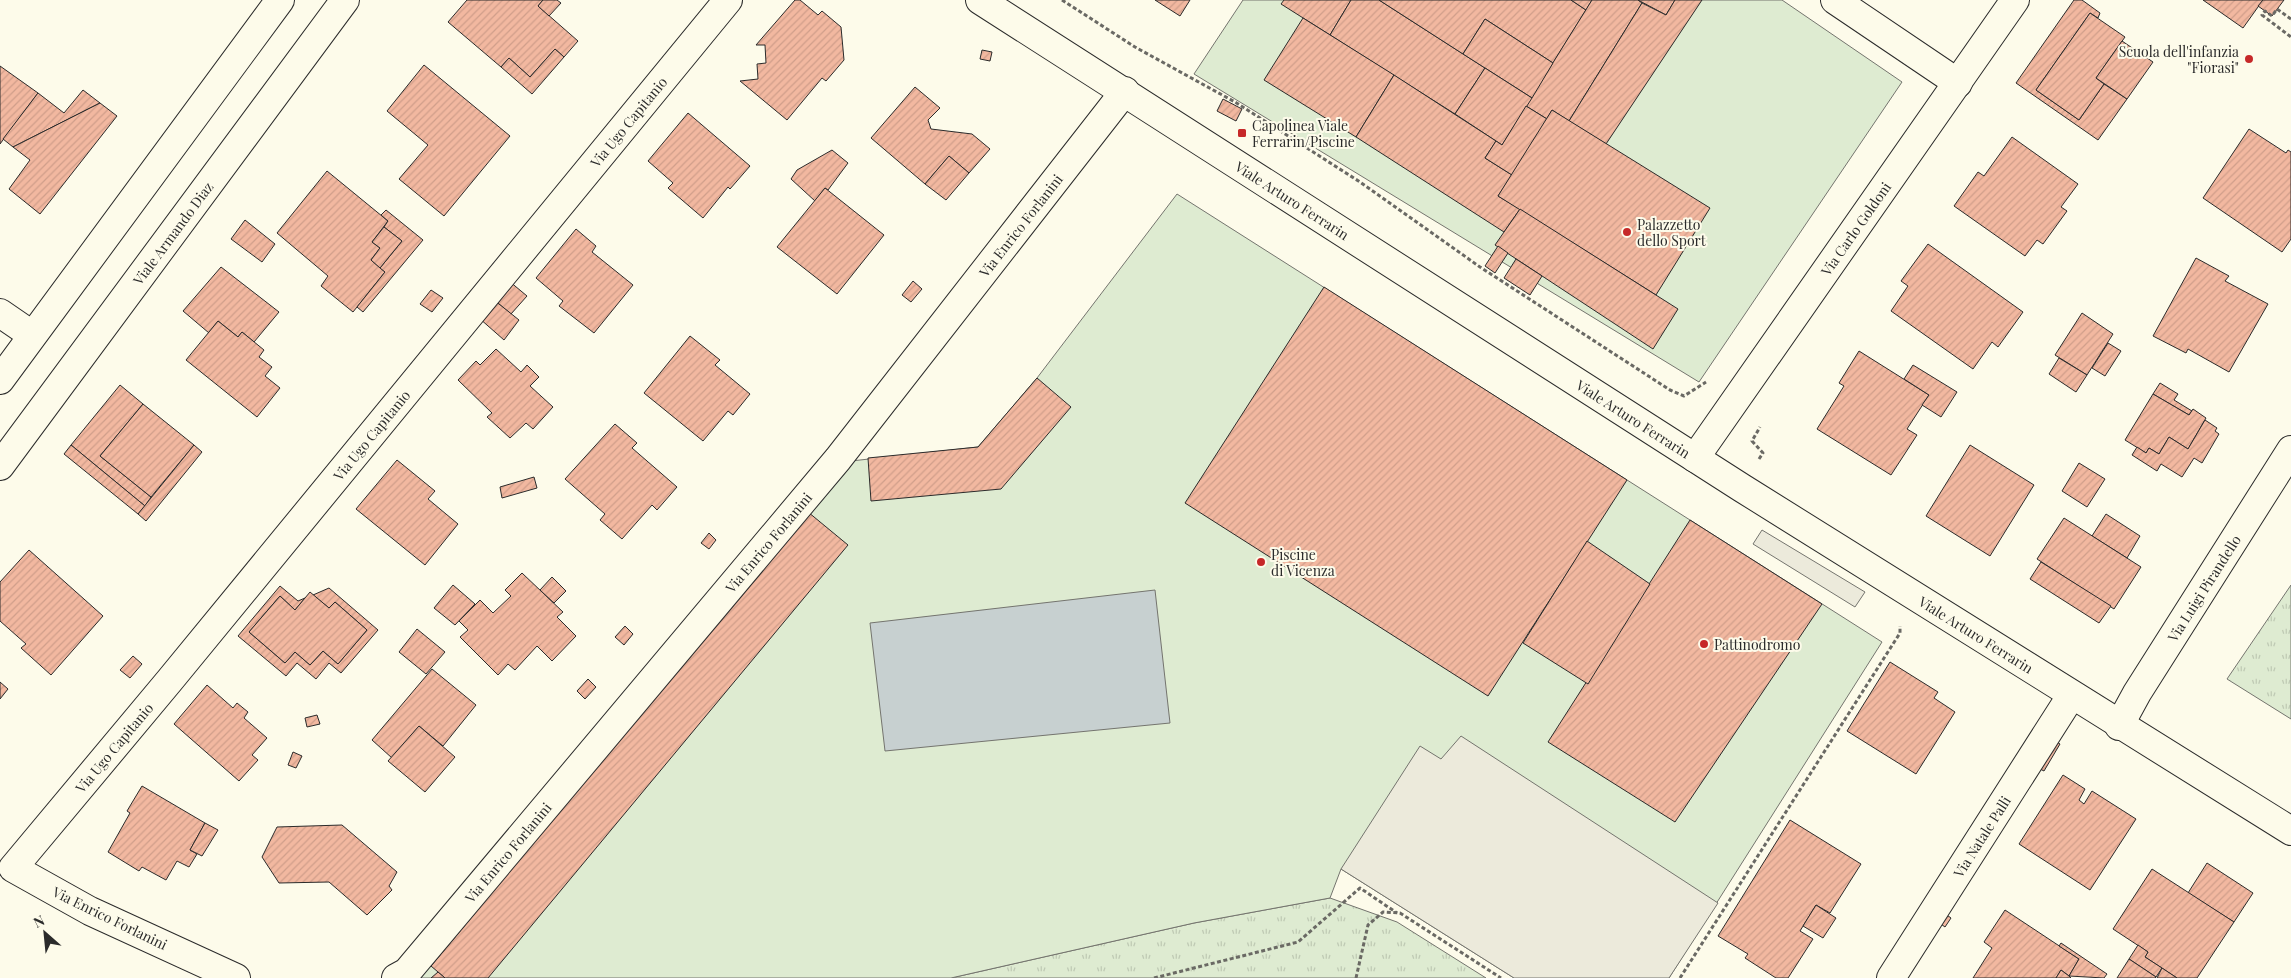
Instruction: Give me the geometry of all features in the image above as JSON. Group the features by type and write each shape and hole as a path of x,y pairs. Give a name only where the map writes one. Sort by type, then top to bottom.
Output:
{"street":[{"path":"0,380 280,0"},
{"name":"Viale Armando Diaz","path":"0,466 345,0"},
{"name":"Via Ugo Capitanio","path":"14,868 728,0"},
{"name":"Viale Arturo Ferrarin","path":"980,0 1695,458 2071,696 2291,832"},
{"path":"1835,0 1958,83"},
{"name":"Via Carlo Goldoni","path":"1695,458 2015,0"},
{"name":"Via Enrico Forlanini","path":"396,978 407,972 838,459 1125,92"},
{"path":"0,313 32,335"},
{"name":"Via Luigi Pirandello","path":"2119,726 2137,693 2291,450"},
{"name":"Via Natale Palli","path":"1891,978 2071,696"},
{"name":"Via Enrico Forlanini","path":"14,868 90,911 236,978"}],"path":[{"path":"1062,0 1135,46 1235,102 1352,176 1480,267 1670,390 1684,396 1707,381"},
{"path":"2291,19 2277,9 2272,16 2265,11 2262,15 2291,37"},
{"path":"1680,978 1900,633 1899,617"},
{"path":"1154,978 1298,942 1360,888 1501,978"},
{"path":"1356,978 1368,924 1383,912 1397,913"}],"green space":[{"name":"Palazzetto dello Sport","path":"1243,0 1782,0 1902,82 1699,382 1194,74"},
{"name":"Piscine di Vicenza","path":"1177,194 1882,642 1669,978 1514,978 1341,869 1330,898 1194,923 951,978 418,978 431,966 851,461 978,447 1037,378"},
{"path":"2291,585 2291,719 2227,679"},
{"path":"1330,898 1397,922 1486,978 951,978 1194,923"}],"shaded area":[{"path":"1762,530 1865,592 1855,607 1753,544"},
{"path":"1155,590 1170,723 885,751 870,623"},
{"path":"1461,736 1718,903 1669,978 1514,978 1341,869 1420,746 1441,759"}],"building":[{"path":"467,0 543,0 538,6 578,41 564,57 555,49 530,77 509,58 501,67 448,22"},
{"path":"543,0 557,0 561,3 549,16 538,6"},
{"path":"795,0 800,0 818,15 822,11 841,27 844,60 826,81 822,78 787,120 740,81 758,79 757,64 766,63 765,45 756,45"},
{"path":"1155,0 1190,0 1180,16"},
{"path":"1284,0 1351,0 1330,35 1281,4"},
{"path":"1351,0 1379,0 1485,68 1455,114 1330,35"},
{"path":"1379,0 1571,0 1586,10 1553,63 1485,19 1463,54"},
{"path":"1571,0 1592,0 1586,10"},
{"path":"1592,0 1638,0 1642,3 1569,121 1552,110 1547,119 1526,106"},
{"path":"1638,0 1675,0 1666,15"},
{"path":"1675,0 1702,0 1606,144 1569,121 1642,3 1666,15"},
{"path":"2074,0 2082,0 2100,13 2098,18 2090,13 2036,90 2079,120 2104,84 2127,99 2098,140 2016,83"},
{"path":"2203,0 2263,0 2243,28"},
{"path":"2263,0 2284,0 2272,16 2258,6"},
{"path":"2090,13 2125,37 2096,78 2104,84 2079,120 2036,90"},
{"path":"1303,18 1394,75 1356,137 1264,80"},
{"path":"1485,19 1553,63 1532,98 1463,54"},
{"path":"2122,41 2153,62 2127,99 2096,78"},
{"path":"555,49 564,57 532,94 501,67 509,58 530,77"},
{"path":"982,50 992,52 990,61 980,59"},
{"path":"424,65 510,136 444,216 399,179 428,145 387,111"},
{"path":"0,66 38,93 0,144"},
{"path":"1485,68 1532,98 1502,145 1455,114"},
{"path":"1394,75 1496,141 1485,158 1512,175 1498,196 1520,209 1504,232 1356,137"},
{"path":"915,87 940,108 928,120 931,129 972,134 990,149 969,173 949,156 925,184 871,138"},
{"path":"83,90 100,103 13,147 3,139 38,93 64,113"},
{"path":"1223,99 1242,109 1236,121 1217,111"},
{"path":"100,103 117,116 40,214 9,189 30,160 13,147"},
{"path":"1526,106 1547,119 1512,175 1485,158 1496,141 1502,145"},
{"path":"1552,110 1710,208 1656,295 1498,196"},
{"path":"688,113 750,166 730,189 728,187 703,218 668,188 673,183 648,161"},
{"path":"2249,129 2286,153 2288,150 2291,152 2291,239 2282,252 2203,198"},
{"path":"2012,137 2078,184 2061,207 2067,211 2043,244 2037,240 2025,256 1954,206 1978,172 1984,176"},
{"path":"832,150 848,163 828,190 825,188 815,201 791,179 797,170"},
{"path":"949,156 969,173 946,200 925,184"},
{"path":"327,171 388,221 372,242 380,248 371,260 385,272 353,312 321,286 328,276 277,233"},
{"path":"825,188 884,235 837,294 777,247"},
{"path":"1520,209 1678,309 1653,349 1495,245"},
{"path":"386,210 423,240 363,312 357,307 385,272 380,268 402,241 384,227 388,221 381,215"},
{"path":"245,220 275,244 262,262 231,239"},
{"path":"384,227 402,241 380,268 371,260 380,248 372,242"},
{"path":"576,229 596,246 592,252 633,285 594,333 559,306 563,301 536,278"},
{"path":"1928,244 2023,312 1998,347 1992,342 1973,369 1891,311 1908,286 1901,281"},
{"path":"1498,246 1508,253 1495,273 1485,266"},
{"path":"2196,258 2229,276 2225,281 2268,304 2229,372 2188,349 2186,353 2153,336"},
{"path":"1516,259 1542,276 1530,295 1504,278"},
{"path":"221,267 279,312 254,342 242,332 238,337 218,321 209,333 183,311"},
{"path":"509,281 527,296 511,314 493,299"},
{"path":"913,281 922,289 911,302 902,295"},
{"name":"Piscine di Vicenza","path":"1324,287 1627,480 1488,696 1185,503"},
{"path":"431,290 443,298 432,312 420,304"},
{"path":"494,300 519,320 504,340 479,318"},
{"path":"2082,313 2113,334 2087,375 2055,355"},
{"path":"218,321 238,337 242,332 264,350 259,357 272,367 265,376 280,388 257,417 186,360"},
{"path":"690,336 720,360 715,365 750,394 733,415 728,411 703,441 644,393"},
{"path":"2108,343 2121,351 2105,376 2092,368"},
{"path":"496,349 521,372 527,365 539,377 530,386 553,407 533,429 526,423 510,438 487,417 492,413 458,380 476,361 480,365"},
{"path":"1859,351 1929,395 1907,429 1917,435 1891,475 1817,429 1844,386 1839,383"},
{"path":"2059,358 2087,375 2076,392 2049,374"},
{"path":"1913,365 1957,392 1941,417 1922,405 1929,395 1904,379"},
{"path":"1037,378 1071,407 1001,489 871,501 868,458 978,447"},
{"path":"2160,383 2178,394 2174,400 2192,411 2189,415 2153,394"},
{"path":"120,385 143,404 100,456 151,497 145,506 71,445"},
{"path":"2153,394 2189,415 2193,409 2206,418 2188,449 2169,437 2159,454 2149,448 2146,453 2125,440"},
{"path":"143,404 194,445 151,497 100,456"},
{"path":"2205,420 2217,428 2215,431 2219,434 2202,463 2194,458 2182,477 2161,464 2157,471 2132,455 2137,447 2146,453 2149,448 2159,454 2169,437 2188,449"},
{"path":"615,424 637,443 632,448 677,487 657,510 652,505 622,539 600,520 605,514 565,479"},
{"path":"71,445 145,506 138,514 64,454"},
{"path":"194,445 202,452 146,521 138,514"},
{"path":"1970,445 2034,485 1990,556 1926,516"},
{"path":"397,460 435,491 428,499 458,524 425,565 356,509"},
{"path":"2079,463 2105,479 2087,507 2062,491"},
{"path":"534,477 537,488 502,498 500,487"},
{"path":"808,512 848,545 488,978 445,978 431,966"},
{"path":"2106,514 2140,536 2127,558 2092,536"},
{"path":"2064,518 2141,567 2114,609 2037,559"},
{"name":"Pattinodromo","path":"1690,520 1822,604 1675,822 1548,742"},
{"path":"709,533 716,540 709,549 701,543"},
{"path":"1587,541 1650,584 1588,684 1523,643"},
{"path":"29,550 103,616 51,675 21,648 26,644 0,621 0,582"},
{"path":"2041,562 2111,606 2099,623 2030,579"},
{"path":"522,573 563,612 557,617 576,636 552,661 537,646 515,670 508,664 498,675 460,637 468,630 459,621 480,600 493,613 511,596 505,590"},
{"path":"552,577 566,591 554,603 540,590"},
{"path":"453,585 475,604 455,625 434,608"},
{"path":"280,586 298,601 305,598 295,610 280,596 249,632 285,663 295,652 310,665 323,651 338,664 367,630 335,602 329,608 313,595 329,588 378,630 341,673 329,663 316,679 297,663 286,676 238,636"},
{"path":"310,592 329,608 335,602 367,630 338,664 323,651 310,665 295,652 285,663 249,632 280,596 295,610"},
{"path":"625,626 633,634 624,645 615,637"},
{"path":"417,629 445,652 426,674 399,652"},
{"path":"133,656 142,664 130,678 120,670"},
{"path":"1890,662 1938,692 1934,698 1955,712 1916,774 1847,731"},
{"path":"432,669 476,705 443,746 419,726 392,758 372,740"},
{"path":"588,679 596,687 585,699 577,691"},
{"path":"0,682 8,689 0,699"},
{"path":"207,685 233,708 237,703 248,712 244,718 267,738 252,755 258,760 239,781 174,724"},
{"path":"317,715 320,724 307,727 305,718"},
{"path":"419,726 455,757 425,792 388,761"},
{"path":"2049,737 2060,744 2044,771 2032,765"},
{"path":"293,752 302,756 296,768 288,765"},
{"path":"2063,775 2085,789 2079,800 2084,804 2092,791 2136,819 2090,890 2019,844"},
{"path":"142,786 205,823 190,850 197,854 189,867 177,861 166,880 142,867 139,871 108,852 130,813 127,811"},
{"path":"1790,820 1861,864 1830,913 1816,905 1800,931 1813,939 1788,978 1776,978 1745,958 1748,954 1718,936"},
{"path":"205,823 218,830 202,856 190,850"},
{"path":"342,825 397,872 389,886 392,890 367,915 329,882 279,883 262,857 277,827"},
{"path":"2207,863 2253,893 2234,922 2188,893"},
{"path":"2152,869 2234,922 2197,978 2177,978 2145,957 2148,952 2113,929"},
{"path":"1816,905 1836,918 1823,938 1803,926"},
{"path":"1940,910 1951,918 1945,927 1934,919"},
{"path":"2005,910 2079,959 2069,976 2061,970 2056,978 1973,978 1992,948 1984,942"},
{"path":"2061,943 2107,974 2104,978 2069,976 2079,959 2059,946"},
{"path":"2138,945 2148,952 2145,957 2162,968 2156,977 2129,959"},
{"path":"2129,959 2156,977 2117,978"},
{"path":"2162,968 2177,978 2157,978"},
{"path":"2061,970 2069,976 2071,978 2056,978"},
{"path":"438,972 445,978 431,978"}],"place":[{"name":"Scuola dell'infanzia \"Fiorasi\"","path":"2249,59"},
{"name":"Capolinea Viale Ferrarin/Piscine","path":"1242,133"},
{"name":"Palazzetto dello Sport","path":"1627,232"},
{"name":"Piscine di Vicenza","path":"1261,562"},
{"name":"Pattinodromo","path":"1704,644"}]}
